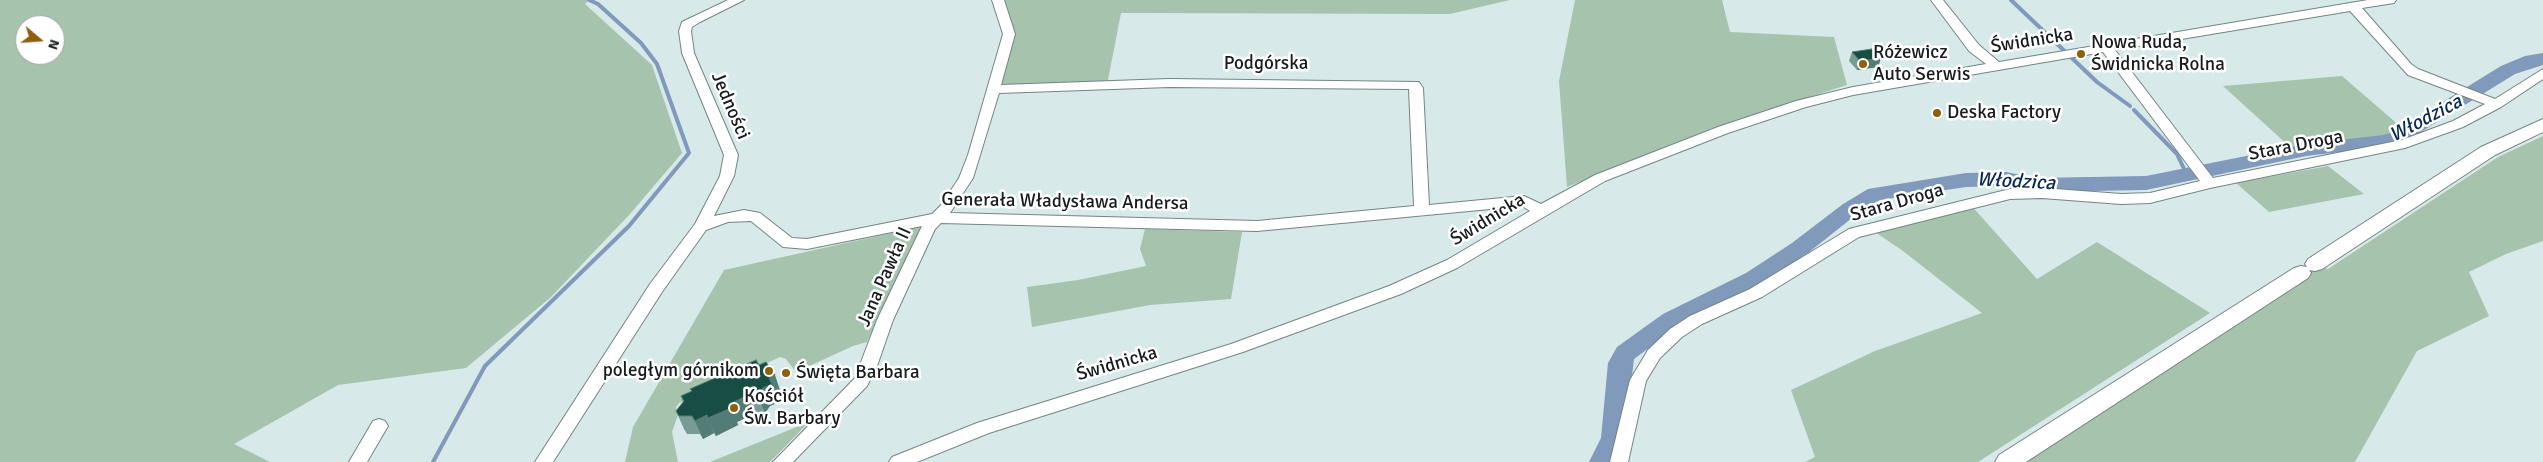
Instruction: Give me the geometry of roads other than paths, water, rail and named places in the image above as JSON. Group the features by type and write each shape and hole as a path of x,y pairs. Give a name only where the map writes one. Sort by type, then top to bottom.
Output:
{"main road":[{"path":"2007,462 2488,151 2543,125"}],"street":[{"name":"Jedności","path":"701,226 722,189 727,176 731,155 688,53 685,31 686,26 696,19 738,0"},
{"name":"Jana Pawła II","path":"782,462 860,382 869,366 885,320 929,228 966,178 975,155 1008,34 998,0"},
{"path":"1937,0 1974,48 1997,67"},
{"name":"Świdnicka","path":"898,462 983,428 1237,348 1396,290 1452,264 1575,191 1644,160 1801,104 1853,92 2390,0"},
{"path":"2352,7 2363,15 2406,67 2422,77 2492,103"},
{"path":"2107,49 2128,74 2149,106 2208,180"},
{"name":"Stara Droga","path":"1619,462 1638,380 1654,354 1676,333 1696,320 1756,293 1854,234 1869,228 2010,194 2042,193 2135,199 2150,198 2208,180 2405,144 2442,131 2543,73"},
{"name":"Podgórska","path":"992,89 1178,83 1414,85 1416,88 1422,211"},
{"name":"Generała Władysława Andersa","path":"701,226 726,217 744,215 754,217 788,243 808,244 937,218 1257,226 1524,201 1542,211"},
{"path":"544,462 656,288 701,226"},
{"path":"358,462 379,426"}],"waterway":[{"path":"433,462 485,366 629,226 689,153 657,64 641,43 598,4 589,0"},
{"path":"2011,0 2097,82 2130,106"},
{"name":"Włodzica","path":"1601,462 1605,458 1613,438 1620,363 1625,353 1671,320 1754,278 1800,248 1850,209 1875,194 1966,180 2006,179 2036,185 2146,183 2306,150 2385,141 2401,136 2508,70 2532,60 2543,59"},
{"path":"2134,110 2177,154 2186,173"}],"place":[{"name":"Nowa Ruda, Świdnicka Rolna","path":"2081,54"},
{"name":"Różewicz Auto Serwis","path":"1863,64"},
{"name":"Deska Factory","path":"1937,113"},
{"name":"poległym górnikom","path":"769,371"},
{"name":"Święta Barbara","path":"786,373"},
{"name":"Kościół Św. Barbary","path":"734,408"}]}
